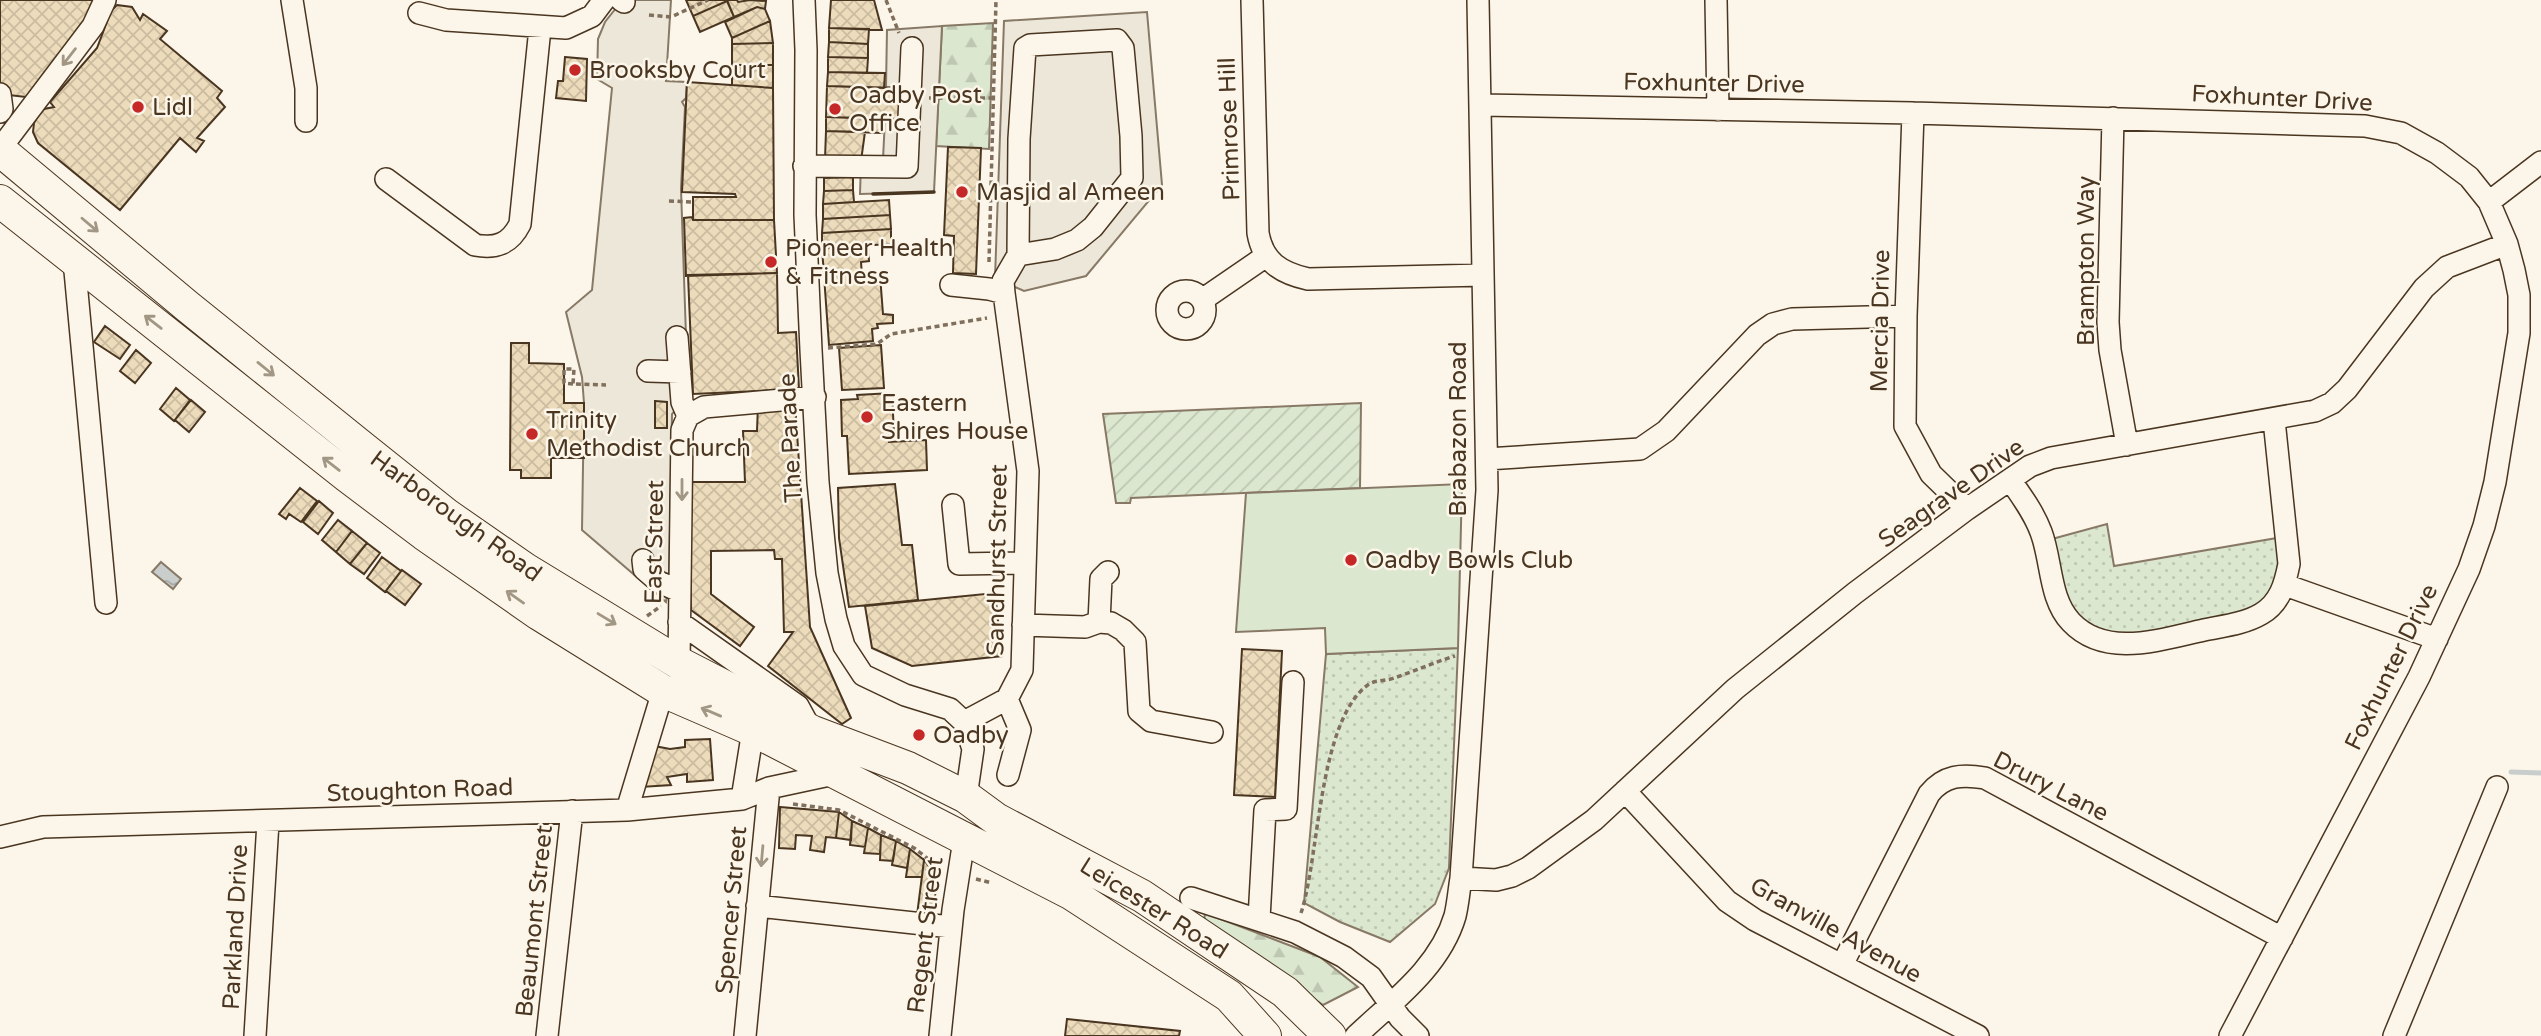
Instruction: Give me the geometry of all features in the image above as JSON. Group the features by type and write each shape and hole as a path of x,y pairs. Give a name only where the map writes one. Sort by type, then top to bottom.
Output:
{"highway":[{"name":"Harborough Road","path":"0,150 187,306 447,515 525,569 679,663 813,732 908,768 966,797"},
{"path":"0,170 80,248 118,295"},
{"path":"0,188 15,201 27,222"},
{"name":"Harborough Road","path":"0,201 347,476 539,614 663,691 753,730 964,840"},
{"path":"663,691 679,663"},
{"path":"813,732 824,751 949,809 964,840"},
{"path":"964,840 966,797"},
{"path":"966,797 979,828 1005,845 1077,878 1133,908 1177,944 1229,996"},
{"name":"Leicester Road","path":"966,797 996,819 1142,896 1285,992 1330,1036"},
{"name":"Leicester Road","path":"964,840 1072,894 1229,996 1259,1033"},
{"path":"1142,896 1246,983 1302,1036"}],"street":[{"path":"0,150 93,26 105,0"},
{"path":"292,0 306,88 306,121"},
{"name":"The Parade","path":"804,0 804,166 811,350 818,482 827,573 844,646 863,676 905,695 950,709 964,722"},
{"name":"Primrose Hill","path":"1252,0 1258,233 1266,256"},
{"name":"Brabazon Road","path":"1356,1036 1425,970 1443,944 1455,915 1461,878 1487,459 1478,0"},
{"path":"1716,0 1718,110"},
{"path":"419,13 446,20 566,28 581,23 616,1"},
{"path":"386,179 475,245 489,248 504,244 514,235 520,223 540,28"},
{"path":"951,285 996,291 1018,255 1019,139 1025,48 1030,45 1117,40 1123,48 1132,178 1093,227 1077,240 1055,249 1018,255"},
{"path":"804,166 907,167 912,48"},
{"path":"0,94 0,112"},
{"name":"Foxhunter Drive","path":"1480,105 1913,113 2365,126 2401,133 2437,153 2469,177 2489,202 2507,244 2519,295 2519,333 2495,482 2484,526 2469,569 2437,639 2230,1036"},
{"name":"Mercia Drive","path":"1913,113 1905,426 1931,474 1967,509"},
{"name":"Brampton Way","path":"2113,118 2108,322 2110,350 2127,445"},
{"path":"2489,202 2541,162"},
{"name":"Seagrave Drive","path":"1461,878 1496,880 1513,876 1594,820 1735,688 1967,509 2030,467 2051,457 2315,411 2332,403 2347,389 2424,288 2447,267 2507,244"},
{"path":"1202,300 1266,256 1290,275 1308,279 1483,275"},
{"path":"80,264 75,271 106,603"},
{"name":"Sandhurst Street","path":"996,291 1007,316 1028,471 1022,670 1007,699"},
{"path":"1487,459 1640,449 1666,431 1757,335 1773,324 1793,319 1906,316"},
{"name":"East Street","path":"677,337 682,402 686,419 681,442 679,663"},
{"path":"648,371 680,372"},
{"path":"686,419 704,407 815,397"},
{"path":"2011,481 2041,532 2060,606 2074,626 2113,643 2143,643 2245,621 2262,614 2276,601 2285,585 2289,564 2274,420"},
{"path":"953,505 959,564 1025,562"},
{"path":"643,560 644,569 657,581 679,590"},
{"path":"1099,622 1101,579 1108,572"},
{"path":"2285,585 2437,639"},
{"path":"679,622 797,706 813,732"},
{"path":"1023,625 1085,627 1099,622 1123,630 1135,642 1139,711 1144,717 1151,721 1212,732"},
{"path":"1259,919 1265,810 1286,809 1293,682"},
{"path":"627,810 663,691"},
{"path":"966,797 973,749 964,722 1007,699 1020,730 1007,775"},
{"path":"742,799 753,730"},
{"name":"Stoughton Road","path":"0,837 43,827 627,810 742,799 769,788 839,773"},
{"name":"Drury Lane","path":"1842,965 1929,794 1938,783 1966,774 1985,778 2282,938"},
{"path":"2394,1036 2497,787"},
{"name":"Spencer Street","path":"745,1036 769,788"},
{"name":"Granville Avenue","path":"1625,791 1727,901 1755,920 1978,1036"},
{"name":"Beaumont Street","path":"547,1036 572,811"},
{"name":"Parkland Drive","path":"256,1036 268,821"},
{"name":"Regent Street","path":"940,1036 951,927 964,840"},
{"path":"1191,898 1295,932 1345,957 1371,977 1400,1018 1418,1036"},
{"path":"757,906 951,927"},
{"name":"Brabazon Road","path":"1380,1036 1391,1004"}],"path":[{"path":"649,15 671,17 708,0"},
{"path":"886,0 898,32 912,48"},
{"path":"996,0 993,98 996,291"},
{"path":"910,98 993,98"},
{"path":"669,201 692,202"},
{"path":"811,350 877,344 891,334 1007,316"},
{"path":"573,384 574,369 564,369 564,383 573,384 606,385"},
{"path":"1295,932 1312,869 1322,788 1341,723 1355,696 1371,682 1392,679 1457,655 1476,656"}],"green space":[{"path":"993,23 989,149 936,146 942,26"},
{"path":"1361,403 1360,488 1131,498 1130,503 1116,503 1103,414"},
{"name":"Oadby Bowls Club","path":"1462,484 1458,648 1326,654 1325,628 1236,632 1246,493"},
{"path":"2107,524 2114,566 2277,538 2278,562 2274,583 2263,600 2242,614 2140,636 2113,635 2086,624 2067,604 2052,539"},
{"path":"1458,648 1449,868 1435,904 1390,942 1340,922 1304,903 1326,654"},
{"path":"1205,913 1320,957 1358,987 1323,1005 1204,921"}],"shaded area":[{"path":"618,0 671,0 666,81 687,82 686,98 682,102 685,107 681,189 688,395 672,414 669,581 666,602 582,530 584,403 582,377 566,312 592,290 612,88 597,79 598,39"},
{"path":"1147,12 1162,185 1086,276 1024,291 995,278 1004,21"},
{"path":"942,26 934,192 860,194 861,162 883,159 885,119 900,120 902,88 886,87 887,30"}],"water":[{"path":"161,562 181,579 173,589 152,572"}],"building":[{"path":"0,0 111,0 43,99 0,94"},
{"path":"686,0 727,0 734,17 700,32"},
{"path":"727,0 766,1 765,9 757,7 734,17"},
{"path":"831,0 874,0 882,30 829,28"},
{"path":"727,1 734,17 700,32 693,16"},
{"name":"Lidl","path":"117,5 132,7 140,20 143,14 167,31 160,39 222,91 217,98 225,107 197,138 204,141 196,152 180,138 120,210 38,143 33,132 38,115 44,109 54,107 50,102 97,48 111,11"},
{"path":"757,7 765,9 770,21 732,38 725,22"},
{"path":"770,21 773,43 732,44 732,38"},
{"path":"829,28 869,29 868,44 829,42"},
{"path":"829,42 868,44 868,58 828,57"},
{"path":"773,43 773,65 732,65 732,44"},
{"name":"Brooksby Court","path":"565,57 587,59 586,101 556,98 558,81 563,81"},
{"path":"828,57 868,58 867,73 828,72"},
{"path":"732,65 773,65 773,88 732,85"},
{"path":"828,72 885,73 884,88 827,86"},
{"path":"687,82 773,88 774,220 693,220 693,197 736,197 735,194 682,192"},
{"path":"827,86 900,88 899,119 826,117"},
{"path":"826,117 883,119 882,133 826,131"},
{"path":"826,131 865,132 861,161 825,159"},
{"name":"Masjid al Ameen","path":"948,147 981,148 976,274 953,273 954,236 944,235"},
{"path":"853,177 853,190 824,191 824,178"},
{"path":"853,190 854,202 823,204 824,191"},
{"path":"889,200 890,215 823,219 823,204"},
{"path":"890,215 891,229 822,233 823,219"},
{"path":"692,217 693,220 774,220 777,273 686,276 684,218"},
{"path":"891,229 891,244 822,248 822,233"},
{"path":"868,245 869,261 861,262 862,276 880,275 883,314 893,315 893,323 877,324 878,328 872,329 873,341 829,345 822,248"},
{"path":"777,273 778,333 796,332 799,389 693,394 688,275"},
{"path":"105,326 130,345 120,359 94,342"},
{"path":"511,343 529,343 529,363 564,364 564,403 584,403 584,458 551,458 551,478 521,478 521,470 510,470"},
{"path":"881,345 884,388 842,390 839,348"},
{"path":"136,350 151,363 135,383 120,371"},
{"path":"176,388 190,400 174,421 160,409"},
{"name":"Eastern Shires House","path":"892,393 894,434 889,435 889,442 926,440 927,470 849,474 847,436 842,436 841,400 858,399 857,395"},
{"path":"191,400 205,412 189,432 175,420"},
{"path":"655,401 667,402 667,428 655,428"},
{"path":"795,403 810,627 851,718 842,724 768,666 793,632 784,632 782,559 775,559 774,550 711,551 711,594 754,627 740,646 691,610 688,482 745,482 743,431 757,431 758,405"},
{"path":"895,484 902,545 912,545 918,600 849,607 839,538 838,488"},
{"path":"300,488 317,501 301,522 289,514 286,519 279,514"},
{"path":"319,501 333,513 318,534 303,522"},
{"path":"338,520 352,531 336,552 322,540"},
{"path":"352,531 367,543 350,564 336,552"},
{"path":"367,543 380,553 364,574 350,564"},
{"path":"382,557 401,571 385,592 367,578"},
{"path":"402,570 421,584 405,605 386,591"},
{"path":"995,593 1002,656 912,666 872,648 865,606"},
{"path":"1242,649 1282,651 1275,797 1234,795"},
{"path":"710,739 713,780 687,782 687,774 667,777 671,785 641,787 654,746 670,749 685,747 685,740"},
{"path":"780,807 839,812 836,838 826,837 824,852 810,850 812,836 796,835 795,849 779,848"},
{"path":"839,812 852,821 851,840 836,838"},
{"path":"852,821 868,828 865,847 850,845"},
{"path":"868,828 881,835 880,854 864,853"},
{"path":"881,835 896,841 893,861 880,860"},
{"path":"896,841 910,849 907,868 892,865"},
{"path":"910,849 924,860 922,877 906,877"},
{"path":"924,860 937,877 933,916 917,915"},
{"path":"1067,1019 1180,1031 1179,1036 1065,1036"}],"waterway":[{"path":"2511,772 2541,773"}],"wall":[{"path":"873,194 934,192"}],"place":[{"name":"Brooksby Court","path":"575,70"},
{"name":"Lidl","path":"138,107"},
{"name":"Oadby Post Office","path":"835,109"},
{"name":"Masjid al Ameen","path":"962,192"},
{"name":"Pioneer Health & Fitness","path":"771,262"},
{"name":"Eastern Shires House","path":"867,417"},
{"name":"Trinity Methodist Church","path":"532,434"},
{"name":"Oadby Bowls Club","path":"1351,560"},
{"name":"Oadby","path":"919,735"}]}
